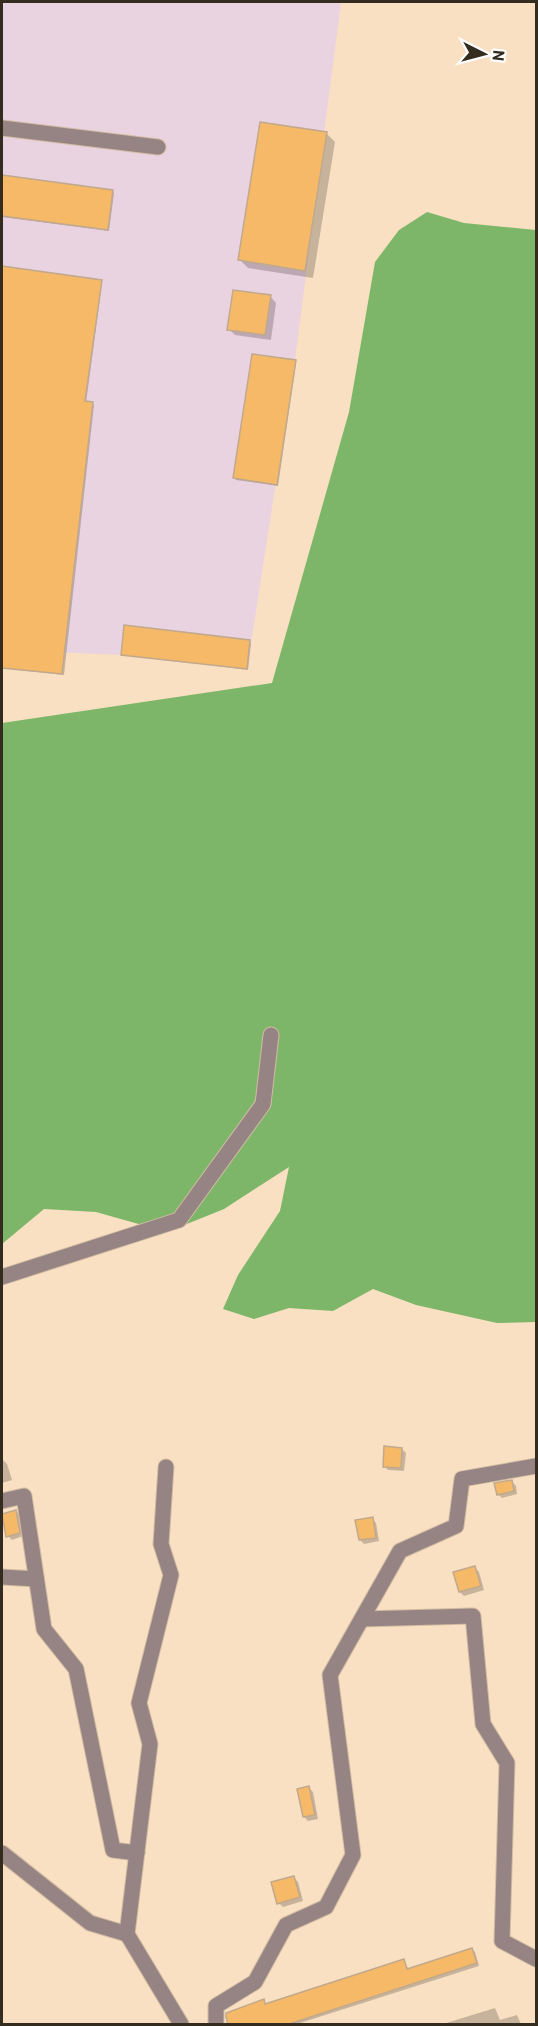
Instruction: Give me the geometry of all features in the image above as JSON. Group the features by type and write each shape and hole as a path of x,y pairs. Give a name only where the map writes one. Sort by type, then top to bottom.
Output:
{"lane":[{"path":"2,128 158,147"},
{"path":"2,1277 179,1220 263,1104 271,1035"},
{"path":"216,2025 216,2006 255,1982 286,1925 326,1907 353,1855 330,1675 400,1551 456,1526 462,1479 537,1466"},
{"path":"166,1467 161,1544 171,1575 139,1703 150,1744 127,1934 181,2025"},
{"path":"2,1501 24,1496 44,1629 76,1670 114,1850 137,1852"},
{"path":"2,1577 36,1579"},
{"path":"362,1619 473,1616 483,1724 507,1763 502,1941 537,1959"},
{"path":"2,1852 90,1923 127,1934"}],"shaded area":[{"path":"2,2 341,2 295,360 247,669 121,655 2,650"}],"green space":[{"path":"427,212 464,223 536,230 536,1322 497,1323 416,1305 373,1289 333,1311 289,1308 254,1319 223,1309 238,1275 280,1211 289,1167 224,1209 167,1232 96,1212 44,1209 2,1244 2,723 272,683 349,412 375,262 399,230"}],"building":[{"path":"260,122 327,132 305,271 238,260"},
{"path":"2,175 113,190 108,230 2,216"},
{"path":"2,266 102,280 85,401 93,402 62,674 2,668"},
{"path":"233,290 271,295 265,335 227,330"},
{"path":"252,354 296,360 277,485 233,478"},
{"path":"124,625 250,640 247,669 121,655"},
{"path":"384,1446 402,1448 401,1468 383,1467"},
{"path":"512,1480 514,1491 497,1495 494,1483"},
{"path":"16,1510 20,1533 6,1537 2,1514"},
{"path":"373,1517 376,1538 359,1540 355,1520"},
{"path":"475,1566 481,1586 459,1592 453,1572"},
{"path":"309,1786 315,1815 303,1817 297,1789"},
{"path":"294,1876 300,1897 277,1904 271,1882"},
{"path":"472,1948 477,1963 286,2025 228,2025 226,2013 264,1999 265,2004 404,1959 407,1969"}]}
